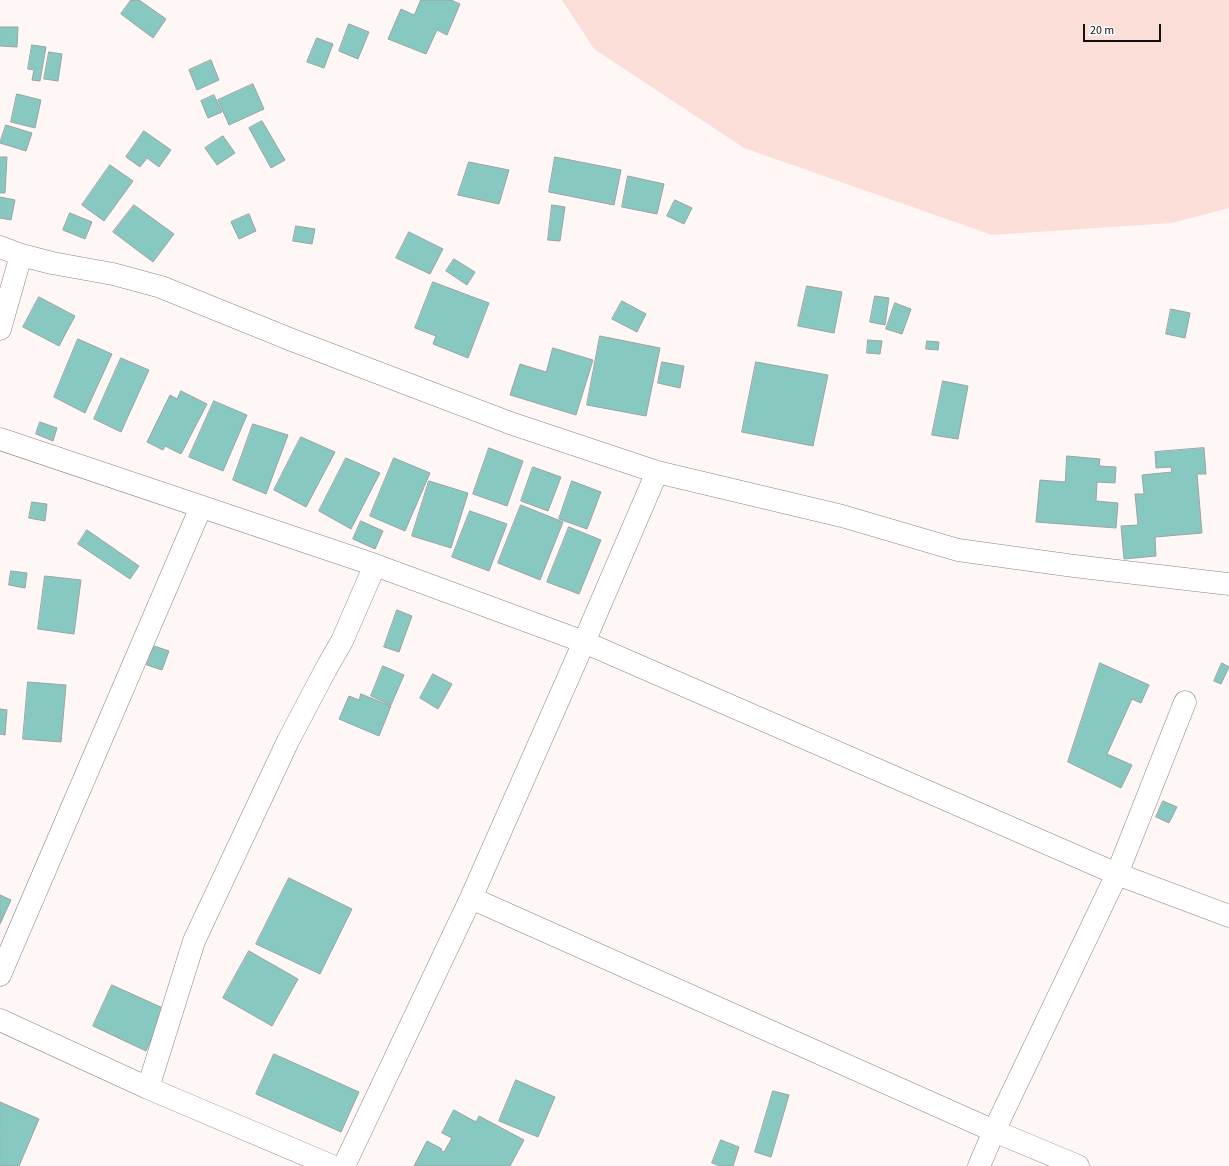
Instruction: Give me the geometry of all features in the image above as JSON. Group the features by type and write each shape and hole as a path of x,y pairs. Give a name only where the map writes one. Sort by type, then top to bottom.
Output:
{"street":[{"path":"0,247 52,263 113,274 161,287 292,340 510,423 657,472 842,516 958,550 1074,566 1229,584"},
{"path":"0,329 21,254"},
{"path":"0,439 375,565 584,642 1116,874 1229,916"},
{"path":"344,1166 471,898 657,472"},
{"path":"0,975 201,507"},
{"path":"148,1088 194,941 288,741 342,641 375,565"},
{"path":"979,1166 1116,874 1185,702"},
{"path":"471,898 994,1132 1078,1166"},
{"path":"0,1020 148,1088 332,1166"}],"shaded area":[{"path":"562,0 1229,0 1229,208 1172,223 992,235 744,148 594,49"}],"building":[{"path":"131,0 139,0 166,19 153,38 121,14"},
{"path":"421,0 451,0 460,4 447,35 437,30 426,54 388,39 401,9 414,15"},
{"path":"349,24 369,32 358,59 339,51"},
{"path":"0,27 18,27 17,47 0,46"},
{"path":"317,38 333,44 324,68 307,62"},
{"path":"32,45 46,47 40,81 32,80 34,70 28,69"},
{"path":"49,52 62,54 58,81 44,79"},
{"path":"211,60 219,80 197,90 189,70"},
{"path":"253,84 264,109 229,125 218,100"},
{"path":"17,94 41,100 35,128 11,122"},
{"path":"214,95 222,112 208,118 201,101"},
{"path":"262,121 285,160 271,168 249,128"},
{"path":"6,125 32,133 26,151 0,143"},
{"path":"144,131 171,150 159,167 147,158 140,167 126,157"},
{"path":"223,136 235,153 217,165 205,148"},
{"path":"0,157 7,157 5,193 0,193"},
{"path":"555,157 621,170 614,205 549,192"},
{"path":"469,162 509,170 499,204 458,195"},
{"path":"110,165 133,181 104,221 82,205"},
{"path":"628,176 664,184 657,214 622,207"},
{"path":"0,197 15,200 11,220 0,218"},
{"path":"675,200 692,208 684,224 667,216"},
{"path":"134,205 174,234 153,262 113,232"},
{"path":"552,205 565,207 560,241 548,240"},
{"path":"70,213 92,222 85,239 63,230"},
{"path":"249,214 256,231 239,239 231,222"},
{"path":"296,226 315,229 312,244 293,241"},
{"path":"409,232 443,249 430,274 396,258"},
{"path":"454,259 475,272 467,285 446,271"},
{"path":"433,282 489,303 468,358 433,344 436,336 415,328"},
{"path":"807,286 842,292 834,333 798,326"},
{"path":"875,296 889,298 885,325 870,322"},
{"path":"39,297 75,316 59,346 23,327"},
{"path":"622,301 646,314 637,332 612,319"},
{"path":"895,303 911,309 902,334 886,329"},
{"path":"1171,309 1190,313 1185,338 1166,334"},
{"path":"600,336 660,348 646,416 587,405"},
{"path":"78,339 112,354 85,413 54,397"},
{"path":"868,340 882,341 880,354 867,353"},
{"path":"927,341 939,342 938,350 926,349"},
{"path":"553,348 593,360 576,415 510,395 520,364 546,372"},
{"path":"121,358 149,370 121,432 94,419"},
{"path":"662,362 684,366 680,388 658,383"},
{"path":"756,362 828,375 813,446 742,432"},
{"path":"943,381 968,386 958,439 932,435"},
{"path":"181,391 207,404 181,454 165,446 163,450 147,442 170,395 177,399"},
{"path":"214,401 247,415 223,471 189,457"},
{"path":"40,422 57,428 53,441 36,434"},
{"path":"253,424 288,435 266,494 233,480"},
{"path":"301,437 335,452 306,507 274,490"},
{"path":"489,448 523,461 507,506 473,494"},
{"path":"1204,448 1206,474 1197,474 1202,533 1155,537 1156,556 1124,559 1121,526 1138,525 1135,494 1144,494 1142,475 1172,472 1171,467 1156,468 1155,452"},
{"path":"1067,456 1100,459 1099,466 1116,467 1115,483 1097,482 1096,501 1118,503 1116,528 1036,522 1040,480 1065,482"},
{"path":"346,458 380,473 351,529 319,511"},
{"path":"394,458 430,473 405,531 370,516"},
{"path":"533,467 561,477 548,511 521,501"},
{"path":"429,481 468,493 451,548 412,536"},
{"path":"572,481 601,492 587,529 559,519"},
{"path":"32,502 47,504 45,521 29,518"},
{"path":"521,505 563,522 540,580 498,563"},
{"path":"470,511 507,524 489,571 452,557"},
{"path":"361,521 383,531 375,549 353,539"},
{"path":"569,527 601,540 579,594 547,582"},
{"path":"87,530 139,566 130,579 78,544"},
{"path":"11,571 27,573 25,588 9,585"},
{"path":"45,576 81,580 74,634 38,629"},
{"path":"397,610 412,616 399,652 384,647"},
{"path":"154,646 169,651 162,670 147,665"},
{"path":"1100,663 1149,685 1141,703 1132,699 1107,754 1132,765 1121,788 1068,762"},
{"path":"1222,663 1229,667 1221,684 1214,681"},
{"path":"383,666 404,675 391,705 371,696"},
{"path":"433,674 452,684 438,709 420,698"},
{"path":"28,682 66,685 61,742 23,739"},
{"path":"361,694 391,706 379,736 339,719 349,696 359,700"},
{"path":"0,709 7,710 5,735 0,734"},
{"path":"1163,801 1177,807 1169,823 1156,817"},
{"path":"289,878 352,909 320,974 256,944"},
{"path":"0,895 11,900 0,924"},
{"path":"249,951 298,979 272,1026 223,998"},
{"path":"112,985 165,1009 146,1051 93,1026"},
{"path":"274,1054 359,1092 341,1132 256,1094"},
{"path":"516,1080 555,1097 538,1137 499,1121"},
{"path":"773,1091 789,1095 771,1157 755,1152"},
{"path":"0,1102 39,1119 19,1166 0,1166"},
{"path":"454,1110 476,1122 479,1116 524,1140 510,1166 414,1166 427,1141 442,1149 441,1151 444,1152 452,1138 442,1133"},
{"path":"721,1140 739,1147 733,1166 720,1166 712,1163"}]}
